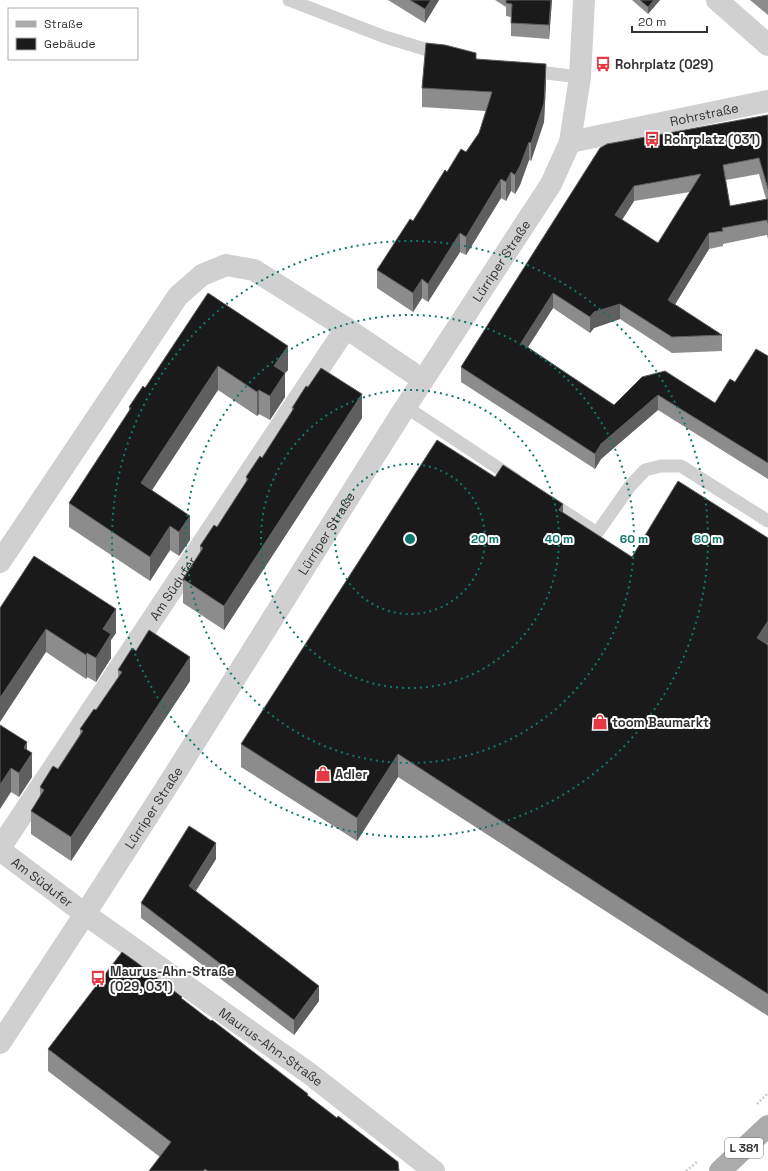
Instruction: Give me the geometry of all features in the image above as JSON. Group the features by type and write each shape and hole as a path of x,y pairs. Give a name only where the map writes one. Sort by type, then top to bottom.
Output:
{"main road":[{"name":"L 381","path":"720,1171 768,1126"}],"street":[{"name":"Lürriper Straße","path":"0,1043 173,777 401,414 552,184 570,142 580,77 584,0"},
{"path":"717,0 768,45"},
{"name":"Rohrstraße","path":"570,142 768,101"},
{"path":"0,562 178,296 202,275 226,266 254,270 346,328 424,380"},
{"name":"Am Südufer","path":"85,914 0,849 346,328"},
{"name":"Maurus-Ahn-Straße","path":"85,914 310,1074 434,1171"}],"lane":[{"path":"289,0 385,37 451,57"},
{"path":"519,70 580,77"},
{"path":"406,407 525,485"},
{"path":"538,494 597,533 630,486 645,470 661,466 681,466 768,521"}],"building":[{"path":"410,0 431,0 425,9"},
{"path":"506,0 551,0 549,25 511,23 512,4 506,3"},
{"path":"640,0 654,0 648,7"},
{"path":"426,43 445,45 476,53 476,59 546,64 544,103 531,143 529,142 515,175 511,172 506,182 501,179 466,237 460,233 428,284 422,279 413,293 377,270 410,219 413,221 445,170 447,172 461,149 466,152 479,133 492,92 422,88"},
{"path":"768,115 768,189 759,158 723,165 730,206 768,199 768,223 767,220 722,228 723,231 709,233 668,300 722,335 672,337 620,304 594,312 590,317 553,293 521,343 614,405 642,377 665,371 715,403 730,379 735,382 756,349 768,356 768,463 658,395 601,444 595,454 461,367 600,148 607,144","holes":["701,174 658,243 615,215 634,186"]},
{"path":"208,293 288,346 274,366 285,373 270,396 259,390 257,392 218,366 141,483 190,516 179,532 170,526 150,557 69,503 131,408 129,407 143,386 145,388"},
{"path":"321,368 362,394 224,606 183,579 203,548 200,546 214,525 217,527 248,479 246,477 260,456 262,458 294,408 292,408 306,386 308,387"},
{"path":"437,440 495,477 503,465 563,504 559,510 632,557 678,481 768,538 768,621 757,638 768,645 768,994 398,754 357,818 241,744"},
{"path":"34,556 116,609 103,629 111,634 96,658 87,653 86,655 46,629 0,698 0,608"},
{"path":"149,630 190,657 71,837 31,811 44,790 40,787 53,766 58,769 83,731 80,729 94,709 96,710 122,672 118,670 132,648 136,651"},
{"path":"0,725 27,742 24,748 32,753 19,773 11,768 0,785"},
{"path":"189,826 216,843 189,886 319,986 294,1020 141,903"},
{"path":"122,952 308,1094 307,1095 337,1118 338,1116 398,1162 399,1171 208,1171 205,1169 203,1171 149,1171 171,1142 48,1049"}],"place":[{"name":"Rohrplatz (029)","path":"603,64"},
{"name":"Rohrplatz (031)","path":"652,139"},
{"name":"toom Baumarkt","path":"600,722"},
{"name":"Adler","path":"323,774"},
{"name":"Maurus-Ahn-Straße (029, 031)","path":"98,978"}]}
